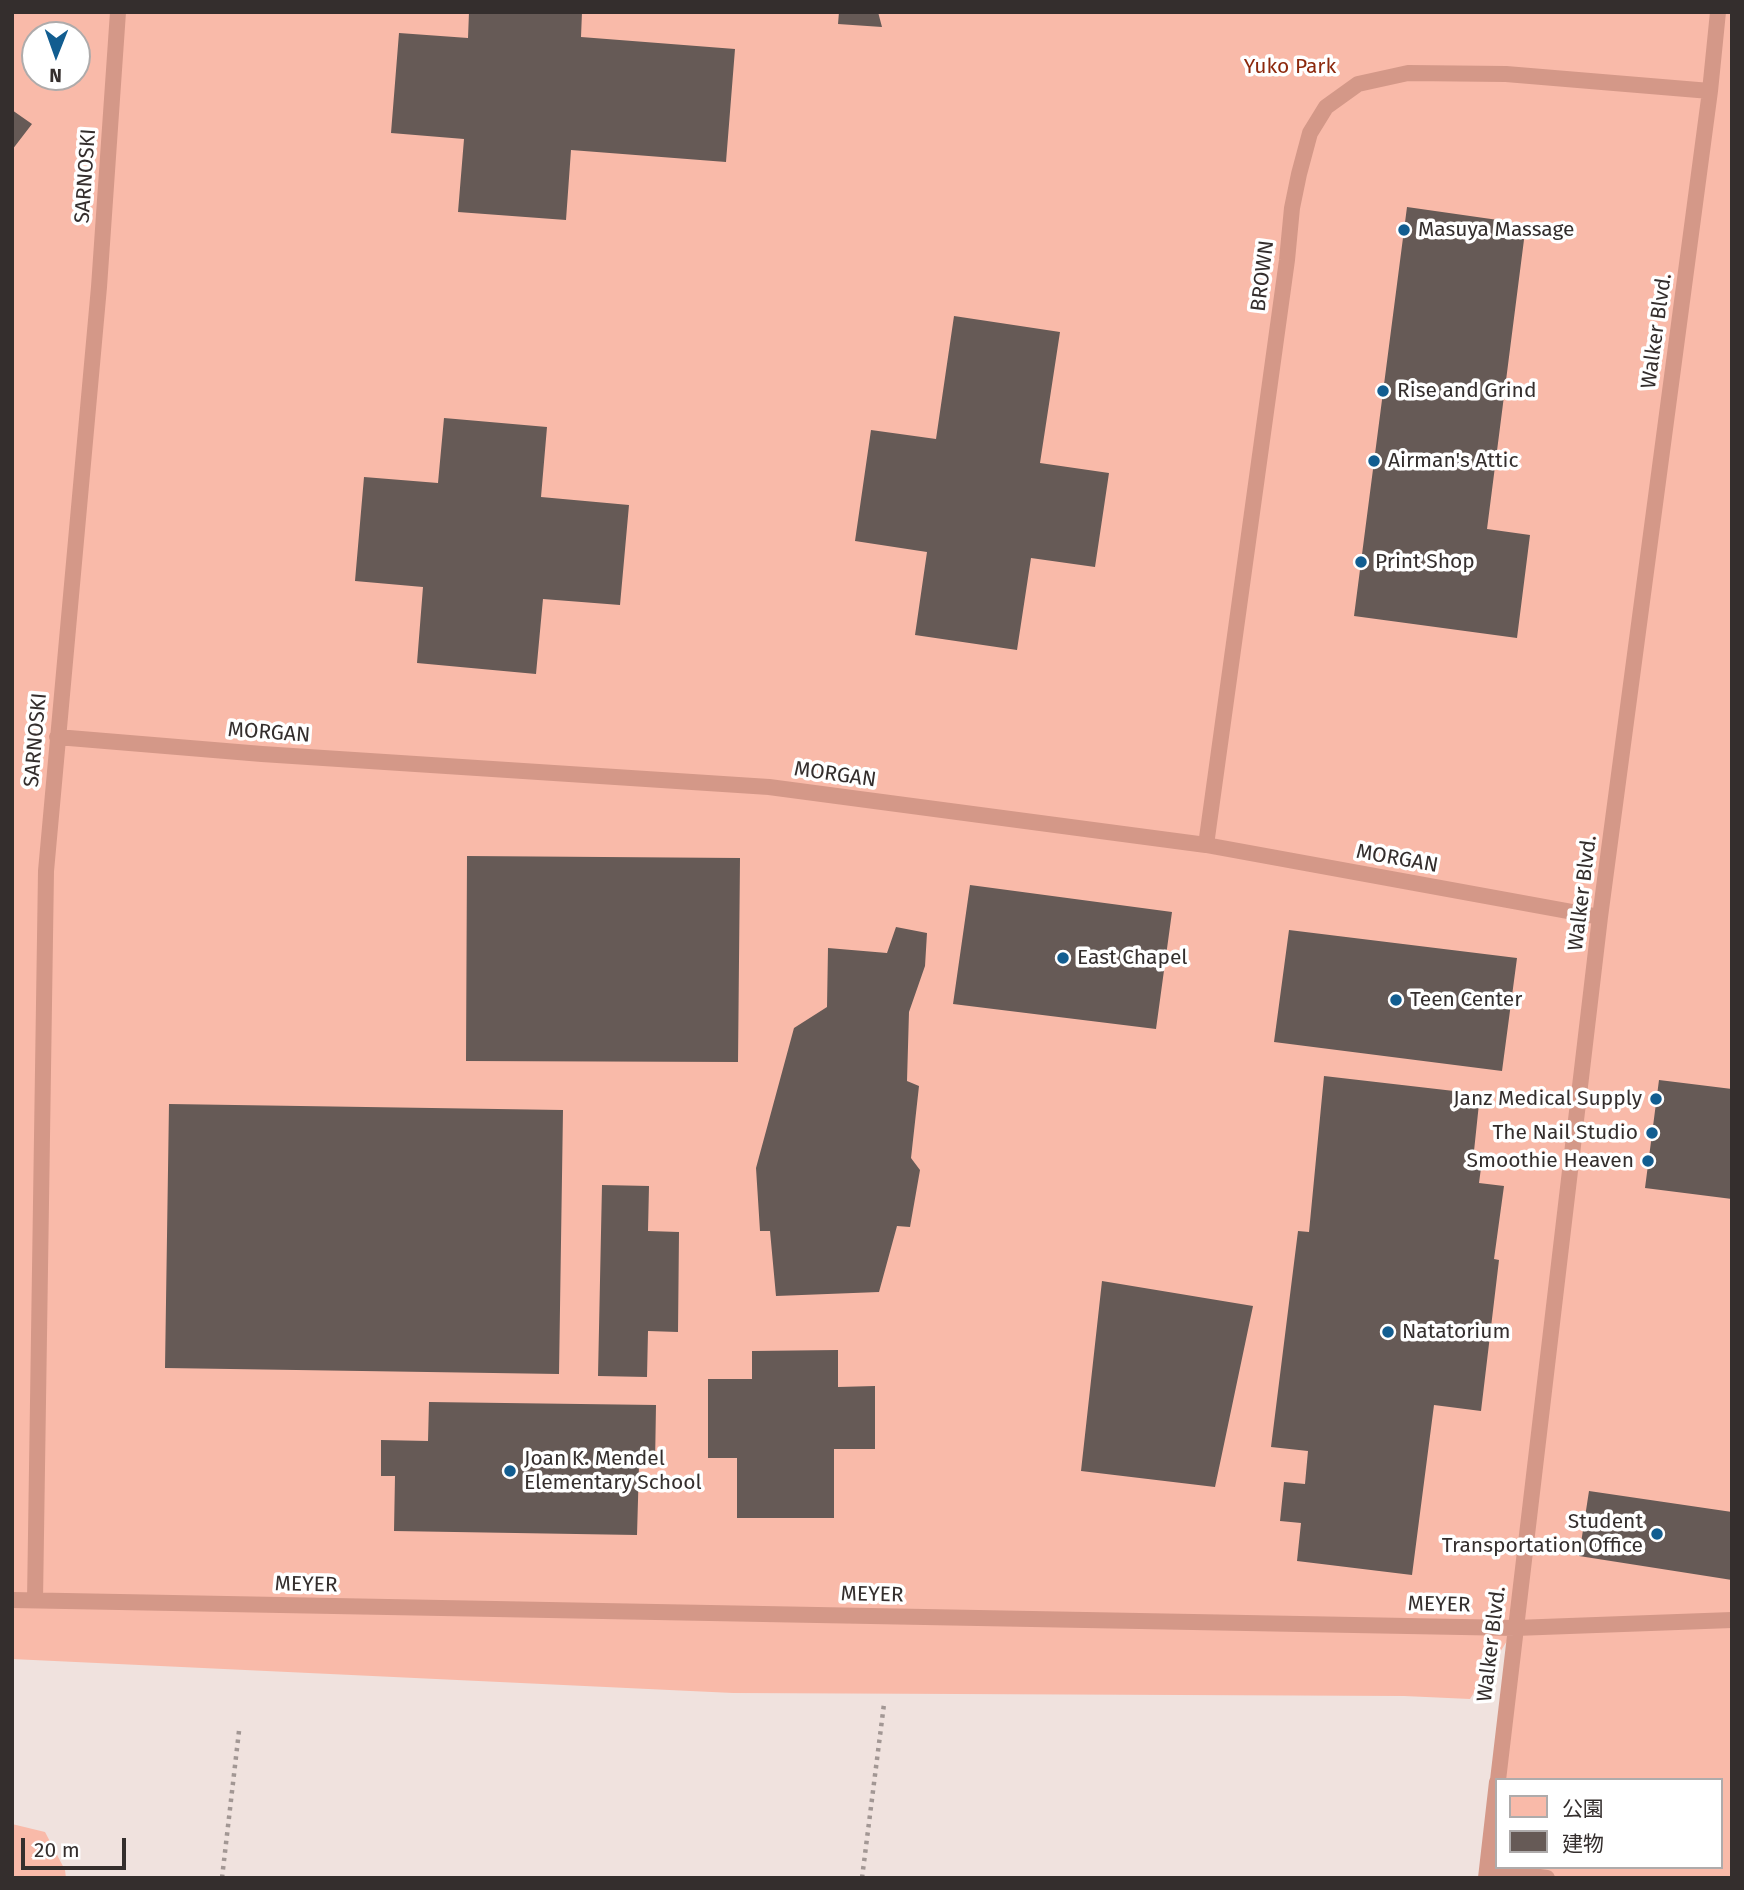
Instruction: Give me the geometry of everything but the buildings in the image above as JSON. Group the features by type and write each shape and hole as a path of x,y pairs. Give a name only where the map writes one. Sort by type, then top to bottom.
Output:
{"lane":[{"name":"SARNOSKI","path":"35,1600 46,871 99,287 118,12"},
{"name":"Walker Blvd.","path":"1497,1778 1600,917 1710,91 1718,12"},
{"name":"BROWN","path":"1206,845 1292,208 1310,133 1326,107 1358,84 1408,73 1506,74 1710,91"},
{"name":"MORGAN","path":"57,737 262,754 769,787 1206,845 1600,917"},
{"name":"MEYER","path":"12,1600 1515,1628 1732,1620"},
{"name":"Walker Blvd.","path":"1486,1874 1496,1789"},
{"path":"1486,1874 1547,1878"}],"path":[{"path":"862,1878 884,1704"},
{"path":"222,1878 239,1731"}],"green space":[{"name":"Yuko Park","path":"12,12 1732,12 1732,1878 1486,1878 1496,1790 1496,1869 1723,1869 1723,1778 1497,1778 1514,1630 1470,1699 1404,1696 733,1693 12,1659"},
{"path":"12,1824 45,1832 65,1870 66,1878 12,1878"}],"place":[{"name":"Masuya Massage","path":"1404,230"},
{"name":"Rise and Grind","path":"1383,391"},
{"name":"Airman's Attic","path":"1374,461"},
{"name":"Print Shop","path":"1361,562"},
{"name":"East Chapel","path":"1063,958"},
{"name":"Teen Center","path":"1396,1000"},
{"name":"Janz Medical Supply","path":"1656,1099"},
{"name":"The Nail Studio","path":"1652,1133"},
{"name":"Smoothie Heaven","path":"1648,1161"},
{"name":"Natatorium","path":"1388,1332"},
{"name":"Joan K. Mendel Elementary School","path":"510,1471"},
{"name":"Student Transportation Office","path":"1657,1534"}]}
